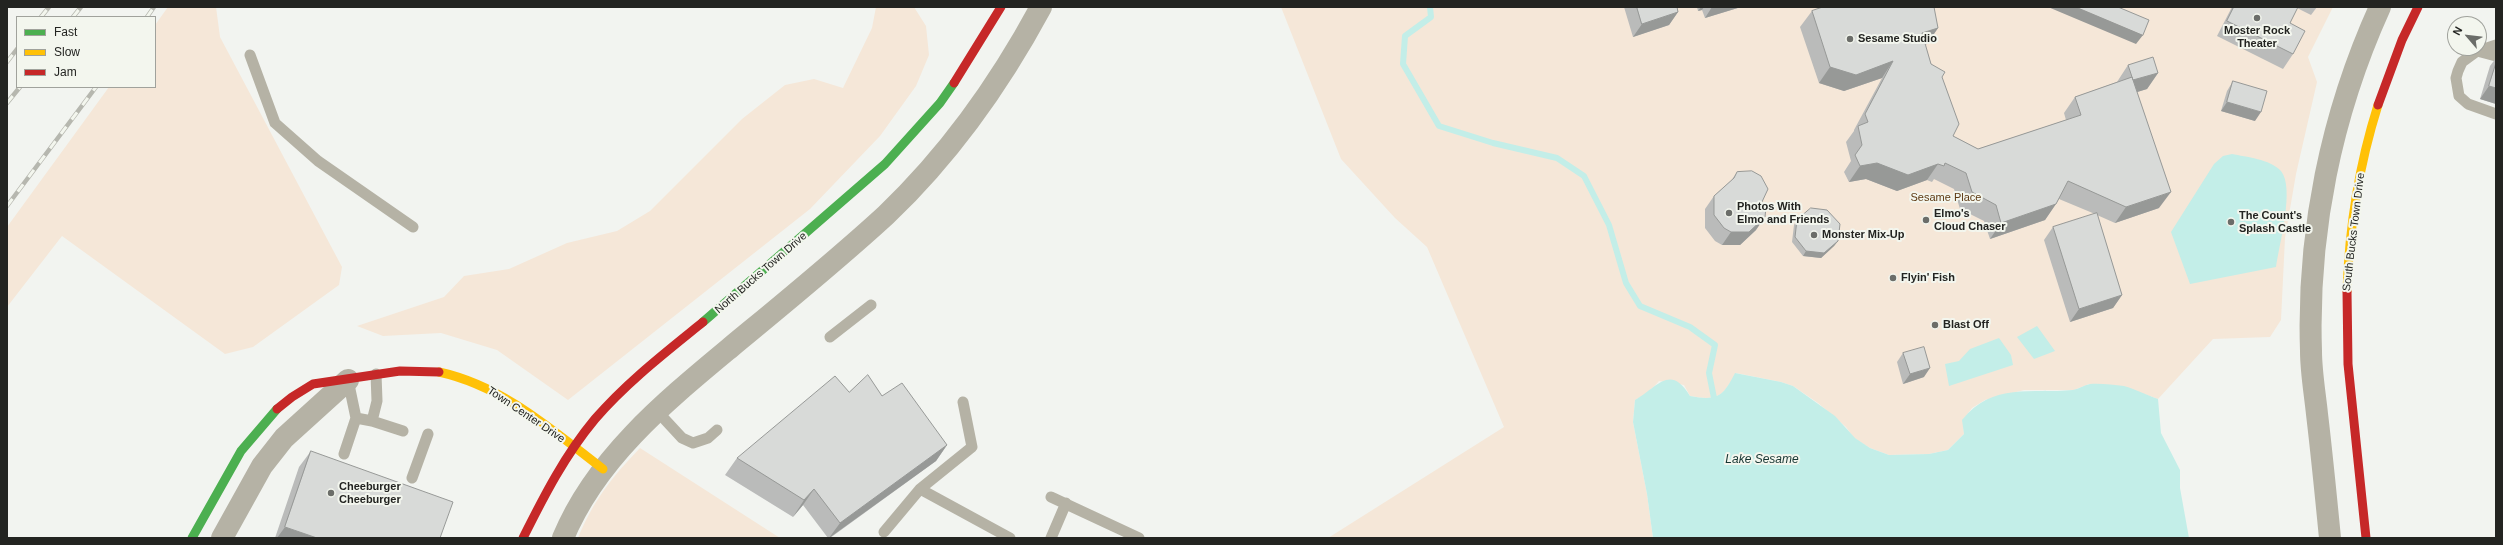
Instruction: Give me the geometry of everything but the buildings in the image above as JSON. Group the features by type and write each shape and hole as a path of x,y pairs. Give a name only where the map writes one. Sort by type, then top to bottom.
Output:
{"street":[{"name":"North Bucks Town Drive","path":"523,538 536,508 574,447 595,419 640,373 713,314 885,164 940,103 970,60 1001,7"},
{"path":"563,538 584,496 603,469 633,434 657,411 880,220 934,165 976,115 1005,72 1041,7"},
{"path":"2330,538 2311,352 2311,280 2316,234 2332,144 2346,92 2380,7"},
{"name":"South Bucks Town Drive","path":"2366,538 2350,373 2346,276 2358,188 2370,136 2391,69 2418,7"},
{"name":"Town Center Drive","path":"192,538 236,458 271,414 298,391 313,384 348,380 376,374 414,370 445,374 468,380 494,390 603,469"},
{"path":"222,538 262,466 284,438 348,380"}],"lane":[{"path":"250,55 276,123 318,161 414,227"},
{"path":"2470,56 2462,62 2456,78 2459,96 2468,104 2496,114"},
{"path":"830,337 871,305"},
{"path":"372,420 377,401 376,374"},
{"path":"344,454 356,418 348,380"},
{"path":"884,532 920,489 972,447 963,402"},
{"path":"657,411 682,438 693,443 708,438 717,430"},
{"path":"356,418 372,420 404,431"},
{"path":"412,478 428,434"},
{"path":"920,489 1010,538"},
{"path":"1051,497 1139,538"},
{"path":"1051,538 1066,504"}],"green space":[{"path":"168,7 216,7 220,37 342,267 339,285 253,347 225,354 62,236 7,307 7,227 108,88 156,88 156,24"},
{"path":"876,7 914,7 926,26 929,55 916,86 880,136 810,209 568,400 497,350 441,333 383,336 357,326 444,297 464,276 509,269 567,243 617,231 650,211 742,119 785,85 814,79 843,88 872,28"},
{"name":"Sesame Place","path":"1281,7 2333,7 2308,57 2317,82 2296,174 2285,238 2281,320 2270,337 2213,339 2158,399 2124,387 2089,384 2074,390 2024,390 1985,400 1972,408 1963,420 1964,434 1948,450 1929,454 1889,455 1870,448 1854,438 1846,427 1818,403 1793,386 1781,382 1736,373 1723,392 1707,398 1690,396 1684,385 1659,381 1648,393 1635,400 1633,422 1647,494 1653,538 1328,538 1504,427 1427,247 1395,218 1341,159"},
{"path":"640,448 780,538 578,538 590,512 604,490"}],"water":[{"name":"The Count's Splash Castle","path":"2232,154 2258,159 2271,164 2281,171 2285,179 2287,190 2285,217 2276,267 2190,284 2171,232 2214,164 2223,156"},
{"path":"2037,326 2055,351 2034,359 2017,337"},
{"path":"1999,338 2011,355 2013,365 1949,386 1945,364 1959,361 1970,349"},
{"name":"Lake Sesame","path":"1735,373 1781,382 1793,386 1835,416 1855,438 1870,448 1889,455 1929,454 1948,450 1964,434 1962,420 1974,408 1986,400 1999,395 2013,392 2073,390 2094,384 2124,386 2158,399 2161,433 2180,470 2180,488 2189,538 1653,538 1647,494 1633,422 1635,400 1663,381 1670,380 1676,381 1683,386 1690,396 1707,398 1713,397 1723,392"}],"waterway":[{"path":"1430,7 1431,17 1405,36 1403,64 1439,126 1493,143 1557,158 1584,176 1609,225 1626,283 1640,306 1690,327 1715,345 1709,373 1714,398"}],"railway":[{"path":"42,16 49,7"},
{"path":"74,16 81,7"},
{"path":"148,16 154,7"},
{"path":"7,62 16,50"},
{"path":"7,103 19,88"},
{"path":"7,206 95,88"}],"traffic: fast":[{"path":"703,322 885,164 940,103 954,83"},
{"path":"192,538 241,451 277,409"}],"traffic: slow":[{"path":"2347,291 2350,244 2356,197 2365,151 2378,105"},
{"path":"439,372 462,379 506,399 546,425 603,469"}],"traffic: jam":[{"path":"954,83 1001,7"},
{"path":"2378,105 2402,40 2418,7"},
{"path":"2347,291 2348,364 2366,538"},
{"path":"523,538 547,491 565,461 595,419 633,380 703,322"},
{"path":"277,409 292,397 313,384 400,371 439,372"}],"place":[{"name":"Moster Rock Theater","path":"2257,18"},
{"name":"Sesame Studio","path":"1850,39"},
{"name":"Photos With Elmo and Friends","path":"1729,213"},
{"name":"Elmo's Cloud Chaser","path":"1926,220"},
{"name":"The Count's Splash Castle","path":"2231,222"},
{"name":"Monster Mix-Up","path":"1814,235"},
{"name":"Flyin' Fish","path":"1893,278"},
{"name":"Blast Off","path":"1935,325"},
{"name":"Cheeburger Cheeburger","path":"331,493"}]}
